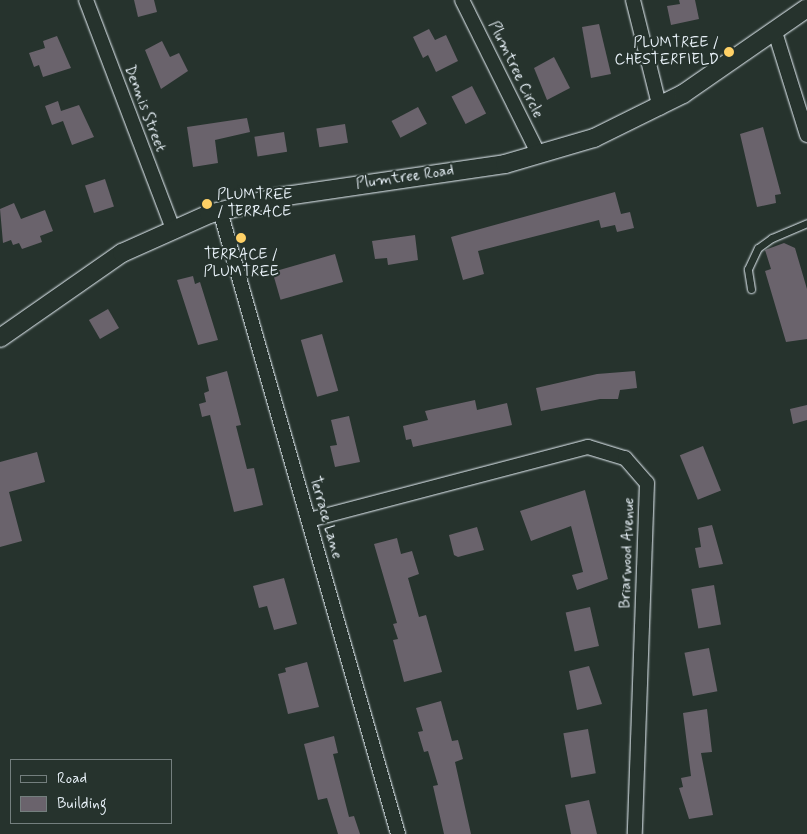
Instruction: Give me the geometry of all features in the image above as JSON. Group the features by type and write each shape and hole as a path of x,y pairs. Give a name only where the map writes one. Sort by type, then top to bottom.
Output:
{"street":[{"name":"Dennis Street","path":"86,0 173,229"},
{"name":"Plumtree Circle","path":"462,0 538,155"},
{"path":"633,0 660,108"},
{"name":"Plumtree Road","path":"0,338 102,265 173,229 220,211 279,197 505,164 594,138 660,108 807,8"},
{"path":"774,32 807,135"},
{"name":"Terrace Lane","path":"220,211 398,834"},
{"name":"Briarwood Avenue","path":"309,520 588,447 625,458 647,483 634,834"}],"lane":[{"path":"751,289 748,269 758,248 772,238 807,223"}],"building":[{"path":"134,0 154,0 157,12 138,17"},
{"path":"679,0 695,0 699,19 671,25 667,6 680,4"},
{"path":"599,24 611,74 591,78 582,27"},
{"path":"429,29 435,40 446,35 458,61 436,72 428,55 423,58 413,37"},
{"path":"57,36 71,68 43,77 39,65 34,67 29,53 45,48 43,41"},
{"path":"162,41 170,57 179,53 188,71 161,89 145,50"},
{"path":"554,57 570,88 547,100 534,68"},
{"path":"472,86 486,114 466,124 452,96"},
{"path":"58,101 61,111 79,105 94,137 72,145 63,121 52,125 45,106"},
{"path":"418,107 427,124 400,138 392,121"},
{"path":"247,118 250,132 215,140 218,163 193,167 187,127"},
{"path":"345,124 348,143 319,147 316,129"},
{"path":"763,127 781,194 775,195 776,203 757,207 740,134"},
{"path":"284,132 287,152 257,156 254,137"},
{"path":"105,179 114,207 94,213 85,185"},
{"path":"615,192 621,214 630,212 634,228 617,232 615,225 601,228 599,220 478,251 484,274 463,280 451,237"},
{"path":"14,203 21,219 45,210 53,231 40,236 42,242 22,249 19,243 13,245 11,240 3,243 0,209"},
{"path":"415,235 418,260 388,265 387,258 375,259 372,241"},
{"path":"784,243 795,248 807,289 807,339 786,342 765,271 771,269 765,250"},
{"path":"335,254 343,282 281,300 273,272"},
{"path":"193,276 195,284 200,282 218,340 198,345 177,280"},
{"path":"108,309 119,328 100,339 89,320"},
{"path":"322,334 338,391 317,397 301,340"},
{"path":"227,371 241,425 236,426 247,469 254,468 263,505 234,512 210,415 202,417 199,404 206,402 204,393 209,391 206,377"},
{"path":"635,371 637,388 620,390 618,399 600,399 541,411 536,388 597,374"},
{"path":"475,400 477,410 507,403 512,425 413,447 411,439 406,440 403,426 428,420 425,411"},
{"path":"807,405 807,420 793,424 790,409"},
{"path":"349,416 360,462 335,467 330,446 337,445 331,420"},
{"path":"703,446 721,491 698,500 680,455"},
{"path":"37,452 45,482 9,492 22,541 0,547 0,462"},
{"path":"585,490 608,579 577,590 572,575 583,572 571,526 531,541 520,511"},
{"path":"712,525 723,564 699,568 695,548 701,547 698,528"},
{"path":"477,527 484,550 458,557 454,555 449,535"},
{"path":"397,538 401,554 412,551 419,574 408,578 419,617 426,615 442,672 404,682 393,640 398,639 393,624 397,623 374,544"},
{"path":"284,578 297,624 274,630 267,606 259,608 253,586"},
{"path":"714,585 721,624 698,628 691,589"},
{"path":"590,607 599,646 575,652 566,613"},
{"path":"709,648 717,691 693,696 684,653"},
{"path":"307,662 319,707 288,714 278,674 286,672 285,668"},
{"path":"589,666 602,704 577,710 569,671"},
{"path":"441,701 452,741 458,740 463,759 455,762 471,834 444,834 433,786 438,785 428,751 424,752 418,732 423,731 416,708"},
{"path":"707,709 712,752 701,753 713,815 689,819 679,788 683,787 681,778 691,776 683,713"},
{"path":"588,729 596,773 571,778 563,733"},
{"path":"334,736 338,753 333,754 349,817 354,816 360,834 338,834 327,798 318,800 304,744"},
{"path":"589,800 597,834 571,834 565,805"}],"place":[{"name":"PLUMTREE / CHESTERFIELD","path":"729,52"},
{"name":"PLUMTREE / TERRACE","path":"207,204"},
{"name":"TERRACE / PLUMTREE","path":"241,238"}]}
